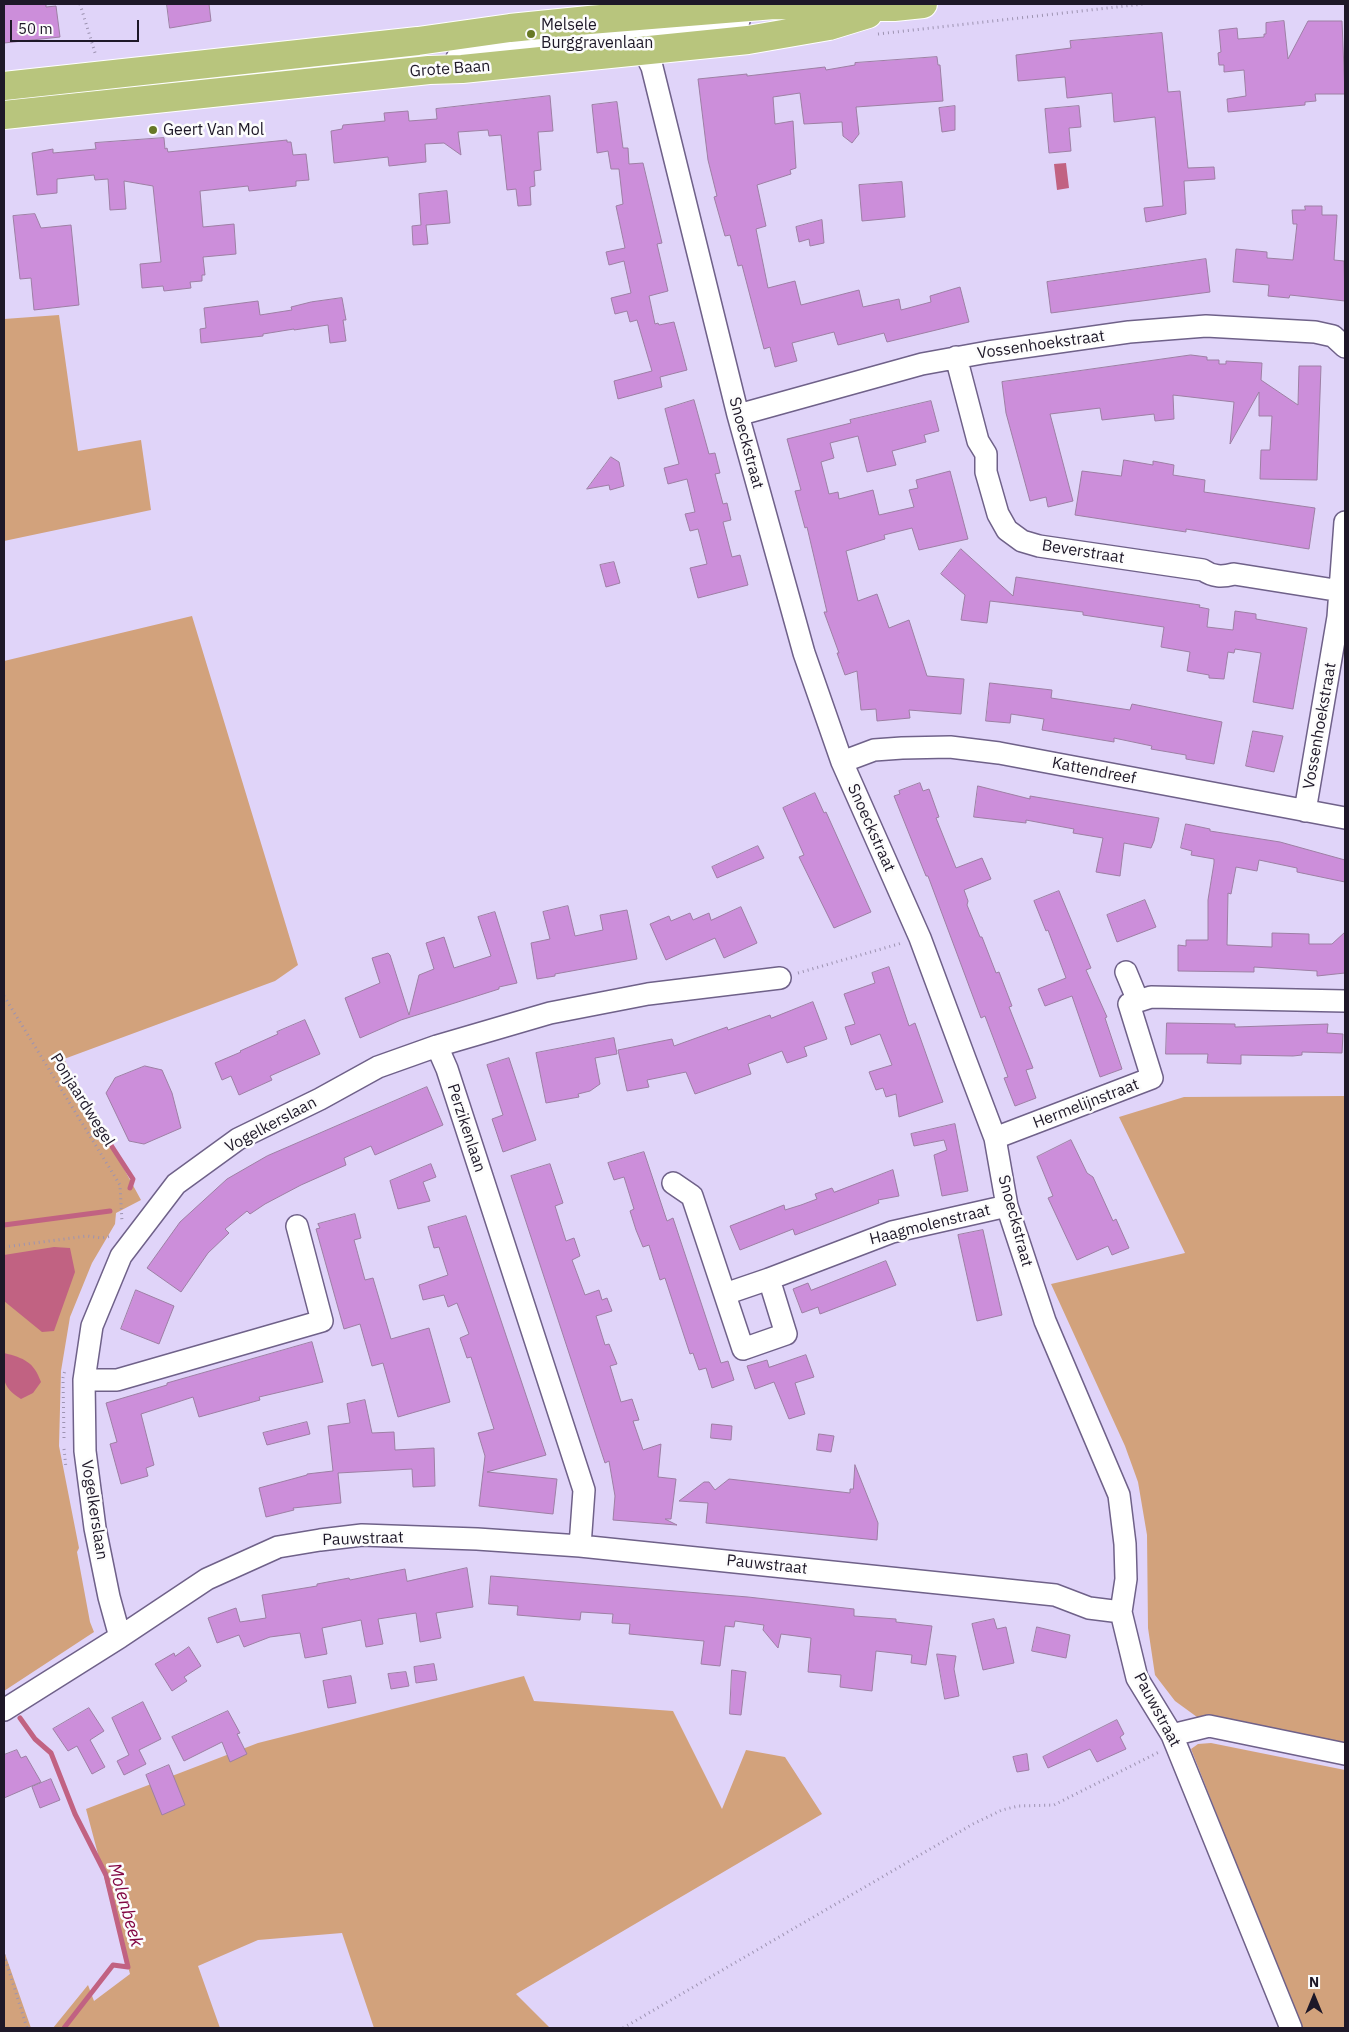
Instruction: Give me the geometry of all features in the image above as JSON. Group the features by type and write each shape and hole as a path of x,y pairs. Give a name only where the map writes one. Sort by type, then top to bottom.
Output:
{"main road":[{"name":"Grote Baan","path":"4,115 419,71 462,70 631,26 774,5 894,7 923,4"},
{"name":"Grote Baan","path":"4,86 418,41 518,27 631,26 757,39 829,26 894,7"}],"street":[{"name":"Grote Baan","path":"4,107 427,62 514,48 591,41 631,26"},
{"name":"Snoeckstraat","path":"631,26 652,68 738,415 804,653 842,762 920,938 995,1138 1007,1206 1045,1321 1119,1495 1125,1544 1126,1579 1121,1612"},
{"name":"Grote Baan","path":"4,93 425,48 514,48"},
{"name":"Vossenhoekstraat","path":"738,415 956,357 1129,332 1206,326 1315,332 1332,336 1345,347"},
{"name":"Beverstraat","path":"956,357 978,441 986,454 986,472 998,514 1007,530 1022,542 1203,570 1211,576 1234,574 1341,591"},
{"name":"Vossenhoekstraat","path":"1305,811 1341,591 1345,522"},
{"name":"Kattendreef","path":"842,762 874,750 950,747 999,753 1345,818"},
{"path":"1126,972 1138,1001 1151,997 1345,1001"},
{"path":"437,1046 550,1013 648,994 780,978"},
{"name":"Hermelijnstraat","path":"995,1138 1152,1078 1130,1004 1138,1001"},
{"name":"Vogelkerslaan","path":"120,1637 109,1597 93,1509 85,1451 84,1380 92,1326 121,1256 130,1228 176,1184 238,1139 320,1099 378,1067 437,1046"},
{"name":"Perzikenlaan","path":"437,1046 448,1070 584,1490 580,1546"},
{"path":"673,1183 692,1196 743,1348 786,1334 769,1279"},
{"name":"Haagmolenstraat","path":"725,1294 887,1233 1007,1206"},
{"path":"84,1380 117,1380 322,1321 297,1226"},
{"name":"Pauwstraat","path":"4,1710 120,1637 207,1579 278,1547 362,1535 476,1539 580,1546 1055,1595 1089,1608 1121,1612 1137,1678 1174,1740 1291,2028"},
{"path":"1174,1740 1209,1726 1345,1754"}],"path":[{"path":"80,4 101,76"},
{"path":"877,35 1143,4"},
{"path":"780,978 920,938"},
{"name":"Ponjaardwegel","path":"4,996 120,1185 130,1228"},
{"path":"4,1246 130,1228"},
{"path":"623,2028 973,1824 1002,1810 1018,1806 1054,1805 1174,1740"},
{"path":"4,1955 27,2028"}],"shaded area":[{"path":"1066,163 1069,188 1057,190 1054,164"},
{"path":"59,315 78,451 141,440 151,510 4,541 4,319"},
{"path":"192,616 298,965 275,981 64,1059 141,1200 116,1213 115,1224 92,1263 70,1317 61,1371 59,1446 79,1548 77,1552 90,1622 94,1632 4,1691 4,661"},
{"path":"1345,1096 1345,1743 1197,1717 1175,1701 1155,1675 1148,1628 1147,1535 1138,1482 1125,1446 1051,1284 1185,1253 1119,1117 1184,1097"},
{"path":"54,1247 70,1248 75,1272 54,1331 42,1332 4,1301 4,1255"},
{"path":"4,1353 23,1359 35,1370 41,1382 33,1393 21,1399 9,1390 4,1375"},
{"path":"524,1676 534,1701 673,1711 722,1809 746,1750 785,1757 822,1814 516,1994 550,2028 374,2028 342,1933 258,1940 198,1966 220,2028 53,2028 88,1985 94,2001 130,1974 86,1809 258,1743"},
{"path":"1211,1743 1345,1770 1345,2028 1301,2028 1191,1749 1198,1744"},
{"path":"4,1951 31,2028 4,2028"}],"building":[{"path":"46,4 46,7 56,6 60,37 4,43 4,5"},
{"path":"167,4 209,4 211,21 170,28"},
{"path":"1284,21 1288,59 1308,21 1342,21 1345,94 1315,94 1316,101 1305,102 1305,105 1228,112 1227,99 1246,96 1244,70 1224,72 1224,65 1219,65 1218,53 1221,52 1219,30 1237,28 1238,39 1264,37 1264,34 1266,34 1266,23"},
{"path":"1162,33 1168,92 1180,91 1188,168 1214,167 1215,179 1184,181 1186,214 1146,222 1144,208 1163,206 1155,117 1114,122 1112,93 1067,98 1065,77 1018,81 1016,55 1071,48 1070,41"},
{"path":"937,57 938,65 940,65 943,101 856,107 859,134 852,143 843,136 842,122 804,124 800,93 773,97 775,124 793,121 796,168 790,170 791,174 757,185 766,226 756,229 768,288 795,281 801,305 859,290 863,307 899,299 901,310 931,302 930,296 960,287 969,322 887,342 884,333 838,345 834,332 792,343 797,361 775,367 770,347 764,349 742,265 738,266 730,235 725,236 714,197 717,196 708,160 698,79 747,74 747,76 825,67 826,70 855,65 855,63"},
{"path":"550,96 553,131 538,132 541,170 534,171 535,186 530,187 531,205 518,206 516,189 507,190 501,135 489,136 488,130 458,132 461,155 444,143 425,144 426,162 389,166 388,157 334,163 331,131 342,129 343,125 385,121 384,113 408,111 409,121 437,119 436,109"},
{"path":"617,102 623,148 628,148 629,164 643,163 662,243 657,244 668,291 649,296 655,324 674,322 687,370 660,377 662,387 618,399 614,381 652,371 637,320 630,322 627,311 615,314 611,298 631,293 624,261 609,265 606,252 625,248 616,206 623,204 619,169 611,169 608,151 597,153 592,105"},
{"path":"955,106 955,130 942,132 939,108"},
{"path":"1079,106 1081,127 1069,128 1071,151 1049,153 1045,109"},
{"path":"164,138 165,149 167,148 168,152 287,140 287,142 291,142 293,155 306,154 309,180 296,181 296,186 249,191 248,186 200,191 203,227 234,224 236,254 203,257 205,275 202,275 202,281 190,282 191,288 164,291 163,286 142,288 140,264 161,262 153,186 124,181 126,209 110,210 108,179 95,180 94,175 57,179 57,193 37,195 32,153 53,149 53,153 96,149 95,143"},
{"path":"902,182 905,217 862,221 859,185"},
{"path":"447,191 450,223 426,225 428,244 413,245 412,226 421,225 419,194"},
{"path":"1305,206 1322,206 1322,215 1337,215 1334,260 1344,261 1345,301 1290,295 1289,298 1268,296 1269,285 1233,282 1236,249 1267,252 1267,258 1293,260 1297,224 1293,224 1292,210 1305,210"},
{"path":"35,214 41,228 71,225 79,305 34,310 31,278 20,279 13,216"},
{"path":"822,220 824,243 810,246 809,239 799,242 796,227"},
{"path":"1206,259 1210,292 1051,313 1047,282"},
{"path":"342,298 346,320 343,320 346,341 330,343 328,325 263,334 263,336 201,343 200,329 206,328 204,308 258,301 260,315 292,310 291,307 311,302"},
{"path":"1191,355 1207,357 1207,360 1219,360 1219,364 1226,364 1226,361 1262,363 1261,380 1298,405 1299,366 1321,366 1317,480 1260,479 1261,450 1270,450 1272,416 1259,416 1259,392 1230,444 1234,402 1173,395 1174,419 1155,421 1154,414 1102,420 1100,408 1050,414 1073,501 1048,507 1046,497 1030,501 1006,413 1002,382"},
{"path":"694,400 709,454 715,453 720,473 715,474 723,504 727,503 731,520 723,522 732,557 740,555 748,585 698,598 690,568 707,564 698,529 690,531 685,514 695,512 687,479 668,484 664,468 679,464 665,409"},
{"path":"931,401 939,431 924,435 926,442 892,451 896,465 867,472 858,436 830,443 834,458 821,462 829,494 838,492 839,499 873,490 879,515 914,507 909,490 918,488 916,480 950,471 968,539 919,550 912,528 884,535 885,539 846,551 858,601 877,594 889,628 909,620 927,676 964,679 961,714 909,710 910,718 877,721 876,709 861,710 857,671 845,675 837,653 839,653 824,612 827,612 807,527 805,528 795,491 801,490 787,439 851,423 850,420"},
{"path":"611,457 619,462 624,486 610,490 609,485 587,489"},
{"path":"1124,460 1153,465 1153,461 1174,465 1173,475 1205,480 1204,492 1315,508 1309,549 1186,529 1186,532 1075,515 1082,471 1121,476"},
{"path":"961,549 1013,596 1016,577 1200,605 1199,607 1209,609 1207,627 1233,630 1235,611 1256,614 1256,619 1307,628 1293,709 1253,702 1261,653 1235,649 1234,653 1228,652 1224,679 1209,678 1209,675 1187,671 1190,652 1161,647 1164,627 1083,615 1083,612 990,601 987,623 961,620 965,595 941,574"},
{"path":"614,562 620,583 606,587 600,565"},
{"path":"990,683 1052,690 1051,698 1130,710 1132,704 1222,722 1214,764 1186,759 1186,755 1151,749 1152,746 1114,738 1114,742 1042,730 1044,719 1011,714 1010,723 986,721"},
{"path":"1253,731 1283,736 1274,772 1246,766"},
{"path":"920,783 923,791 929,789 939,817 936,818 956,868 982,858 991,879 964,890 968,901 967,905 980,937 982,937 996,973 999,972 1012,1006 1009,1007 1033,1068 1026,1070 1036,1098 1015,1106 1004,1078 1008,1077 985,1016 981,1018 928,876 926,876 894,796 900,794 899,791"},
{"path":"978,786 1030,799 1030,796 1159,818 1154,841 1151,848 1124,843 1120,876 1096,872 1103,838 1073,833 1074,829 1026,820 1026,823 974,817"},
{"path":"815,793 824,813 826,812 871,912 834,928 799,857 804,855 783,808"},
{"path":"1186,824 1210,829 1210,831 1280,842 1345,860 1345,882 1297,872 1297,868 1259,860 1257,871 1236,867 1231,894 1228,893 1227,945 1272,947 1272,933 1309,934 1309,944 1332,944 1345,932 1345,973 1317,976 1317,971 1254,967 1254,972 1178,971 1178,945 1186,946 1186,940 1208,940 1208,900 1214,863 1214,859 1191,855 1192,851 1181,848"},
{"path":"758,846 764,858 717,878 712,867"},
{"path":"1059,891 1091,968 1086,970 1107,1017 1105,1018 1122,1069 1100,1077 1072,996 1045,1006 1038,989 1066,978 1048,930 1046,931 1034,901"},
{"path":"1145,900 1156,927 1117,942 1107,915"},
{"path":"568,906 575,936 603,930 600,915 627,910 637,959 537,979 531,943 550,939 543,912"},
{"path":"741,907 757,943 724,958 715,938 666,960 650,924 669,916 671,921 690,913 693,920 709,913 711,920"},
{"path":"495,912 517,983 499,987 499,989 401,1020 360,1038 345,998 380,983 372,958 388,953 390,955 409,1015 419,975 434,969 426,943 444,937 454,968 491,956 478,917"},
{"path":"889,967 909,1026 915,1023 943,1102 899,1117 896,1094 886,1097 883,1088 876,1090 869,1072 892,1065 880,1034 851,1045 845,1027 855,1024 844,994 875,983 872,973"},
{"path":"813,1002 827,1039 804,1047 807,1056 787,1063 782,1051 748,1064 751,1074 695,1094 686,1072 647,1080 649,1087 627,1091 618,1050 672,1039 674,1046 727,1027 728,1030 770,1015 771,1018"},
{"path":"305,1020 320,1054 270,1076 272,1080 239,1095 231,1076 222,1080 215,1063"},
{"path":"1167,1023 1235,1024 1235,1027 1328,1024 1327,1033 1343,1034 1342,1053 1302,1052 1302,1055 1293,1056 1241,1055 1241,1064 1207,1063 1208,1054 1166,1054"},
{"path":"614,1038 617,1054 595,1058 600,1084 590,1091 578,1094 579,1097 546,1103 536,1053"},
{"path":"509,1058 536,1140 503,1152 492,1119 503,1115 487,1065"},
{"path":"145,1066 162,1070 172,1093 181,1128 144,1144 129,1141 106,1093 115,1078"},
{"path":"427,1087 443,1125 375,1155 371,1146 344,1158 346,1165 301,1185 250,1214 247,1211 225,1229 229,1233 208,1253 181,1292 147,1268 180,1222 227,1179 267,1156"},
{"path":"955,1124 968,1191 942,1196 934,1155 947,1150 944,1140 914,1146 911,1134"},
{"path":"1071,1140 1087,1173 1093,1177 1113,1221 1116,1219 1129,1248 1112,1255 1108,1246 1077,1260 1048,1198 1053,1196 1037,1157"},
{"path":"644,1152 667,1221 673,1218 721,1363 728,1361 734,1380 712,1388 706,1368 699,1370 693,1353 690,1354 665,1278 660,1280 649,1245 643,1247 630,1211 634,1209 624,1177 614,1180 608,1163"},
{"path":"431,1164 436,1177 423,1182 430,1201 398,1209 390,1181"},
{"path":"550,1164 563,1203 555,1206 566,1241 574,1238 580,1256 572,1260 585,1295 599,1290 602,1300 607,1298 612,1311 596,1316 605,1345 609,1344 617,1364 610,1366 621,1402 632,1399 639,1420 633,1421 643,1450 661,1444 658,1477 676,1479 671,1519 665,1519 677,1525 613,1520 615,1496 609,1461 605,1463 511,1176"},
{"path":"893,1170 899,1196 878,1200 879,1203 795,1235 793,1229 740,1250 730,1226 784,1205 785,1210 801,1205 817,1199 815,1194 832,1188 834,1192"},
{"path":"355,1214 361,1238 354,1240 365,1280 373,1278 391,1339 429,1328 450,1402 398,1417 383,1363 372,1366 360,1324 344,1329 316,1229 320,1228 318,1224"},
{"path":"466,1216 546,1455 487,1472 557,1479 553,1514 479,1506 485,1456 478,1433 494,1429 471,1357 467,1358 460,1338 469,1334 457,1303 448,1307 444,1295 423,1300 419,1285 448,1275 439,1247 434,1248 428,1227"},
{"path":"983,1230 1002,1315 977,1321 958,1235"},
{"path":"886,1261 896,1285 820,1314 818,1307 802,1313 793,1289 808,1283 811,1290"},
{"path":"136,1290 174,1306 159,1344 121,1329"},
{"path":"312,1342 323,1382 259,1397 260,1400 199,1417 193,1397 141,1414 154,1465 146,1468 148,1476 121,1484 110,1444 117,1442 106,1403 167,1385 167,1383"},
{"path":"806,1355 814,1377 795,1383 805,1414 789,1419 774,1382 755,1389 747,1366 767,1360 769,1367"},
{"path":"365,1400 372,1433 394,1432 395,1450 434,1448 435,1486 413,1487 412,1469 338,1473 341,1503 293,1508 294,1510 266,1517 259,1488 307,1474 333,1471 328,1426 350,1423 347,1404"},
{"path":"307,1422 310,1434 267,1445 263,1433"},
{"path":"712,1424 732,1426 731,1440 711,1438"},
{"path":"819,1434 834,1436 831,1452 817,1450"},
{"path":"855,1465 878,1523 877,1540 706,1523 708,1503 679,1501 704,1482 709,1482 715,1490 729,1479 850,1493 850,1489 853,1489"},
{"path":"467,1568 473,1607 436,1613 441,1638 420,1642 416,1613 378,1619 383,1644 366,1647 361,1620 322,1628 327,1654 305,1658 300,1633 270,1637 244,1647 239,1635 217,1643 208,1618 236,1608 240,1622 266,1618 262,1595 317,1586 317,1584 349,1578 350,1580 405,1569 407,1581"},
{"path":"491,1576 748,1597 854,1609 854,1616 896,1619 896,1622 932,1626 926,1665 911,1663 912,1655 876,1651 872,1691 840,1687 841,1675 808,1672 811,1638 781,1634 778,1648 763,1630 764,1625 735,1621 734,1627 725,1626 720,1666 701,1664 704,1641 629,1634 630,1624 612,1623 613,1614 581,1612 580,1620 565,1619 517,1615 518,1606 489,1604"},
{"path":"994,1619 997,1629 1006,1627 1014,1663 983,1670 972,1624"},
{"path":"1037,1627 1070,1635 1066,1658 1032,1651"},
{"path":"189,1647 201,1666 184,1677 187,1681 172,1691 155,1664 174,1653 175,1656"},
{"path":"937,1654 956,1656 954,1669 959,1696 945,1699"},
{"path":"434,1664 437,1680 416,1683 414,1667"},
{"path":"732,1670 746,1672 741,1715 730,1714"},
{"path":"406,1672 409,1686 391,1689 388,1674"},
{"path":"351,1676 356,1703 328,1708 323,1681"},
{"path":"143,1702 161,1739 139,1750 146,1764 124,1775 117,1761 129,1755 112,1718"},
{"path":"89,1708 104,1731 90,1740 105,1767 92,1774 77,1746 68,1751 53,1729"},
{"path":"228,1711 240,1733 237,1734 247,1754 230,1762 222,1742 184,1761 172,1737"},
{"path":"1117,1720 1124,1734 1120,1737 1126,1749 1097,1762 1090,1749 1048,1768 1043,1757"},
{"path":"17,1750 21,1758 26,1756 41,1782 4,1798 4,1755"},
{"path":"1027,1754 1029,1770 1017,1772 1013,1757"},
{"path":"169,1765 185,1805 162,1815 146,1775"},
{"path":"51,1779 60,1800 40,1808 32,1787"}],"waterway":[{"path":"81,1099 133,1179 130,1188"},
{"path":"4,1225 110,1211"},
{"name":"Molenbeek","path":"20,1718 35,1739 51,1753 75,1814 106,1875 128,1967 113,1965 64,2028"}],"place":[{"name":"Melsele Burggravenlaan","path":"531,34"},
{"name":"Geert Van Mol","path":"153,130"}]}
